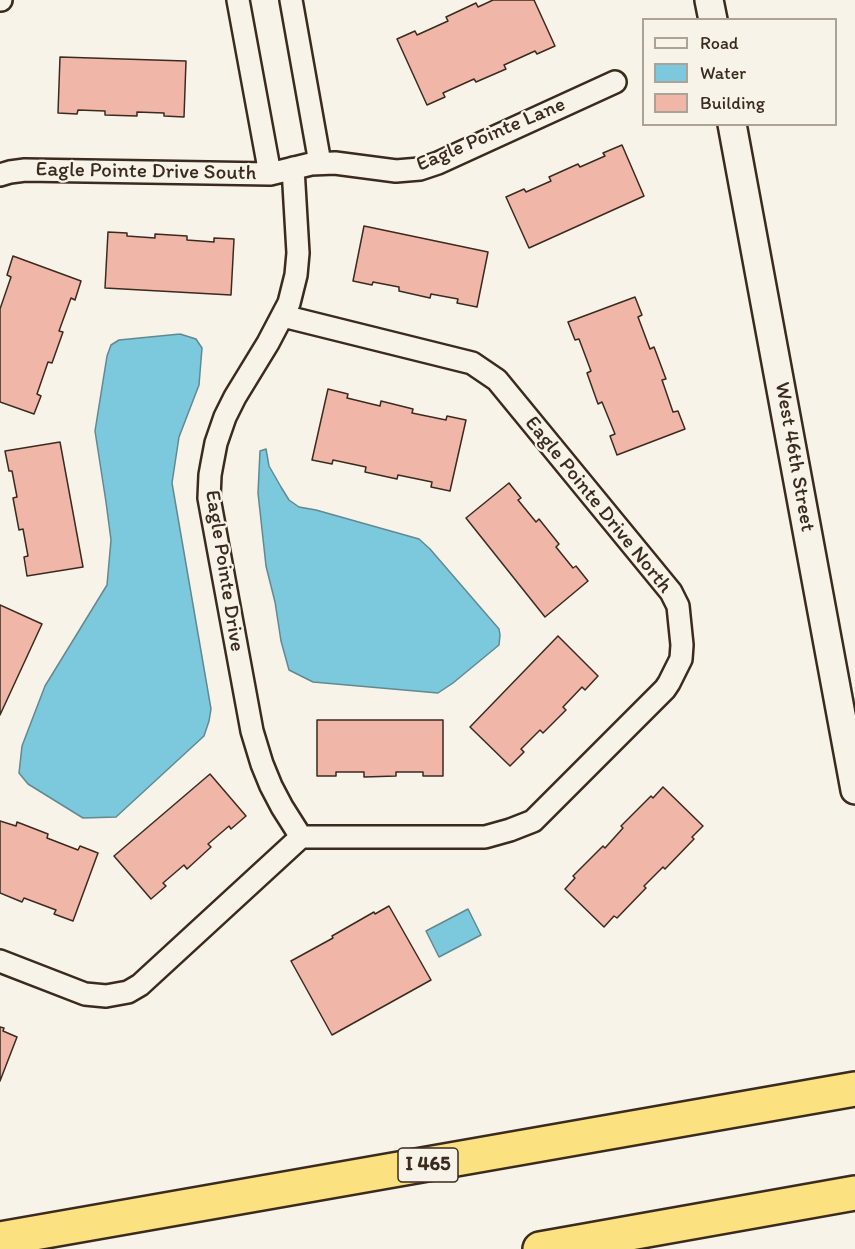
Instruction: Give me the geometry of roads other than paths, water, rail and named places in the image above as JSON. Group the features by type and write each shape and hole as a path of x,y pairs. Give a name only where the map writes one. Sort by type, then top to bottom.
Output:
{"highway":[{"name":"I 465","path":"0,1239 855,1089"},
{"path":"540,1249 855,1193"}],"street":[{"path":"238,0 270,174"},
{"path":"291,0 320,163"},
{"path":"710,0 713,18"},
{"name":"Eagle Pointe Lane","path":"293,168 320,163 342,163 396,171 420,169 438,163 615,82"},
{"name":"West 46th Street","path":"732,126 855,790"},
{"name":"Eagle Pointe Drive South","path":"0,176 25,170 270,174 293,168"},
{"name":"Eagle Pointe Drive","path":"293,168 298,253 296,275 289,303 225,417 216,443 210,475 209,498 252,731 271,786 301,837"},
{"name":"Eagle Pointe Drive North","path":"283,316 472,363 486,371 496,380 671,592 678,606 682,645 681,659 665,689 533,821 485,837 301,837"},
{"path":"0,961 85,994 106,996 128,992 140,985 301,837"}],"water":[{"path":"180,334 196,339 202,348 199,385 179,437 172,483 211,709 209,721 204,736 116,817 83,818 28,784 19,773 22,746 45,686 107,585 111,540 95,431 107,356 111,345 119,340"},
{"path":"266,449 269,466 289,500 299,507 419,539 499,629 499,645 438,693 313,682 289,670 266,566 258,493 260,451"},
{"path":"468,909 481,935 439,957 426,931"}]}
